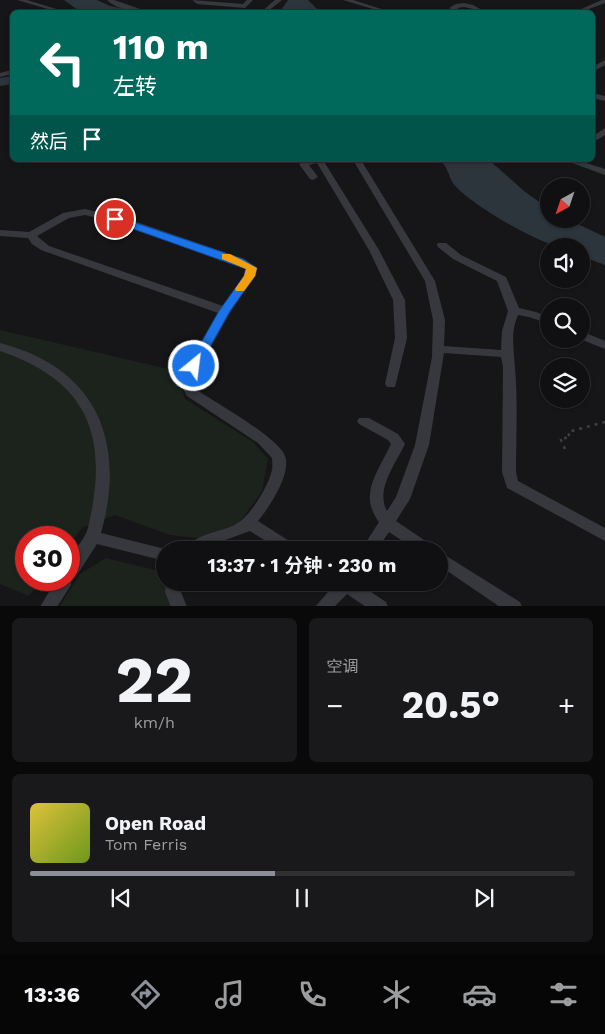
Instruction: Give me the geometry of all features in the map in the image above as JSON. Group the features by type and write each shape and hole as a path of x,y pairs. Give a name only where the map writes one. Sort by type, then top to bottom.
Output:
{"street":[{"path":"23,0 56,10"},
{"path":"110,0 116,4 138,10"},
{"path":"195,0 197,2 241,7 250,0"},
{"path":"266,10 279,0"},
{"path":"346,0 381,10"},
{"path":"583,0 596,5"},
{"path":"582,10 605,1"},
{"path":"456,10 452,8 458,5 470,6 477,9 475,10"},
{"path":"595,139 605,131"},
{"path":"303,162 313,178"},
{"path":"320,162 374,250 399,300 401,338 391,384"},
{"path":"358,162 430,281 439,320 439,349 422,445 403,499 376,541"},
{"path":"574,162 605,172"},
{"path":"0,233 31,235 66,214 85,212 130,223 240,261 251,268 249,276 225,311 185,382 192,393 263,440 279,457 279,470 264,504 243,528 209,541"},
{"path":"31,235 45,248 225,311"},
{"path":"442,245 457,257 502,279 514,311"},
{"path":"514,311 540,317"},
{"path":"514,311 509,319 506,354 509,367 509,472 512,484 605,535"},
{"path":"590,339 605,345"},
{"path":"0,347 36,359 62,375 79,392 102,437 104,479 93,537 80,556"},
{"path":"439,349 506,354"},
{"path":"364,421 393,437 398,444 377,487 377,505 387,523 414,541"},
{"path":"248,522 278,541"},
{"path":"93,537 156,553"},
{"path":"448,563 514,606"},
{"path":"48,606 57,591"},
{"path":"173,591 179,606"},
{"path":"323,606 338,591"},
{"path":"356,591 380,606"}],"path":[{"path":"565,449 560,438 570,438 568,432 578,431 605,422"}],"shaded area":[{"path":"64,0 97,0 110,6 130,10 78,10"},
{"path":"288,0 308,0 318,10 281,10"},
{"path":"442,162 491,162 540,203 540,228 586,228 605,237 605,265 590,259 590,238 540,238 540,240 534,237 502,220 460,191 453,183"},
{"path":"0,330 177,371 185,399 253,442 268,459 262,491 239,523 199,538 170,535 115,515 83,527 80,531 80,526 15,526 15,590 0,584"},
{"path":"106,558 156,570 156,591 168,591 172,606 60,606 69,591 80,591 80,574"},
{"path":"17,591 33,591 29,596"}],"waterway":[{"path":"0,82 10,80"}],"slow traffic":[{"path":"226,257 240,261 251,268 249,276 240,289"}],"route":[{"path":"115,219 240,261 251,268 249,276 225,311 194,366"}]}
